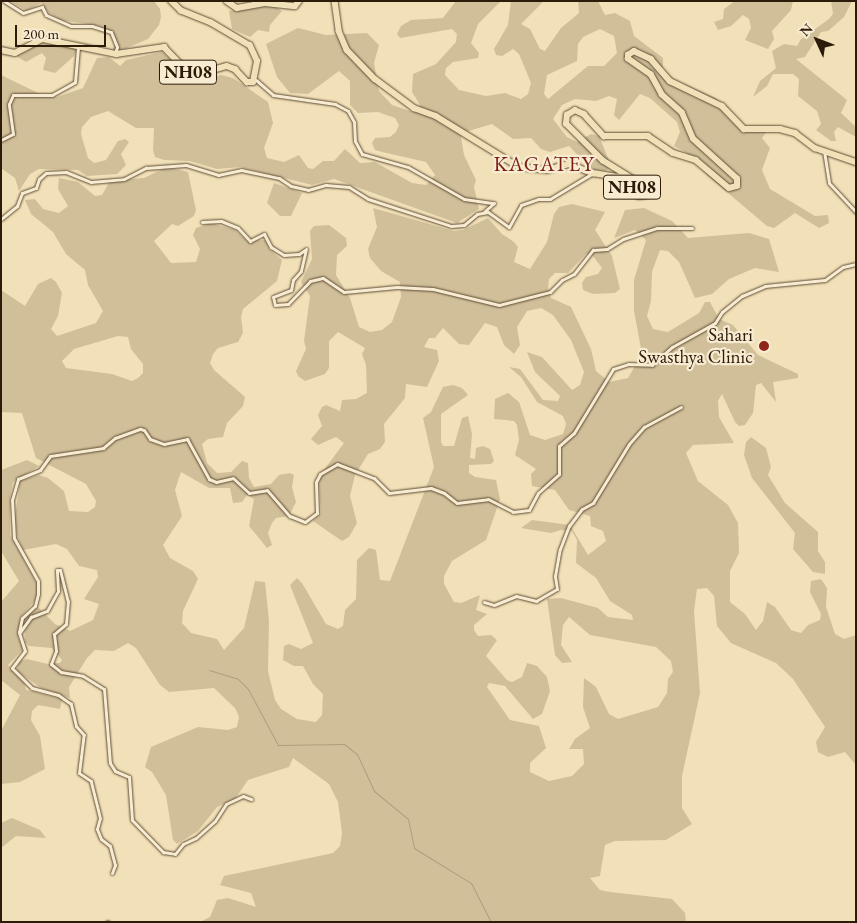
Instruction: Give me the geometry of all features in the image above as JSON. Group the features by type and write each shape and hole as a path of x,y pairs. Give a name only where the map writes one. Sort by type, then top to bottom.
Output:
{"main road":[{"name":"NH08","path":"1,50 15,53 43,39 114,54 164,47 172,51 192,76 227,66 235,69 247,82 256,80 256,61 248,44 211,23 181,11 171,1"},
{"path":"228,1 237,8 265,2 295,6 299,1"},
{"name":"NH08","path":"335,1 339,31 347,50 375,79 414,108 436,116 519,167 547,170 569,164 592,174 618,177 639,196 647,193 641,184 603,161 572,130 565,120 572,110 584,114 604,136 648,136 673,153 696,160 729,188 737,186 737,179 696,142 682,113 662,95 652,75 633,64 627,57 630,52 642,54 670,81 722,106 744,130 780,129 796,133 815,148 856,162"}],"street":[{"path":"4,1 23,13 42,7 46,15 71,26 92,26 111,32 117,46 114,54"},
{"path":"1,140 13,134 9,104 13,95 52,95 75,82 80,52 78,45"},
{"path":"1,219 17,206 22,193 36,188 39,179 46,173 66,172 91,182 124,179 146,168 181,165 200,168 218,175 241,170 280,178 291,186 308,190 326,185 349,187 368,198 451,226 464,225 494,204 464,199 408,167 362,154 355,141 354,122 348,111 335,104 273,95 256,80"},
{"path":"823,150 829,183 856,212"},
{"path":"484,212 509,228 521,205 538,198 550,199 592,174"},
{"path":"202,222 221,221 238,228 250,241 264,234 272,247 284,255 299,254 306,249 301,271 293,280 291,290 271,299 277,306 288,304 310,282 323,278 344,292 396,287 433,289 499,305 550,292 558,283 574,274 593,250 607,249 623,239 657,228 692,228"},
{"path":"112,873 116,865 110,846 101,839 97,829 100,818 91,781 78,769 82,760 84,735 76,726 71,704 58,695 32,688 12,668 25,651 19,632 22,618 38,601 39,586 14,538 14,489 18,480 40,470 50,456 103,448 116,438 140,429 144,430 150,440 164,444 188,439 209,479 216,482 233,478 249,493 267,490 290,516 305,522 317,513 316,482 320,474 337,464 374,478 389,493 431,488 444,493 457,503 488,498 513,512 529,510 538,493 559,474 559,446 574,433 613,369 628,364 652,365 672,347 716,323 722,312 742,296 765,286 825,280 843,267 856,264"},
{"path":"484,602 494,605 516,596 536,601 556,590 560,549 569,526 582,509 593,503 629,444 644,427 681,407"},
{"path":"19,632 31,617 47,611 58,591 57,570 60,570 68,601 66,624 54,634 56,651 51,664 61,672 83,676 104,689 110,763 115,771 129,776 132,820 163,852 175,854 183,844 214,823 226,804 243,796 251,799"}],"shaded area":[{"path":"10,1 154,1 160,9 161,17 159,25 148,39 120,51 113,50 116,41 112,34 100,26 61,20 49,13 41,3 27,11"},
{"path":"456,1 506,1 500,2 478,24 471,43 479,53 478,58 453,62 446,68 445,75 459,90 486,96 505,93 521,99 528,94 531,83 519,54 513,49 502,56 496,55 494,49 508,25 511,1 544,1 521,24 530,29 540,49 545,51 561,28 579,13 578,1 598,1 605,15 615,13 630,21 634,36 663,58 663,69 673,79 716,98 738,123 751,129 767,131 762,138 770,148 762,170 770,189 815,216 828,215 829,223 819,228 795,213 774,228 767,226 708,176 687,153 674,146 680,132 677,122 650,98 640,94 619,120 614,115 617,99 609,96 596,101 575,99 562,105 553,119 567,137 577,142 591,134 599,136 611,168 605,171 591,169 569,146 550,152 541,149 531,138 513,139 492,124 465,132 461,137 464,155 476,180 474,187 479,209 457,223 334,179 312,185 240,167 217,169 190,161 164,160 155,157 153,150 154,128 136,128 108,111 91,117 82,127 81,134 88,158 94,163 106,160 118,141 125,139 129,142 121,154 126,165 117,174 87,176 78,170 39,169 30,174 19,191 15,178 1,168 1,75 38,93 57,97 83,88 97,58 109,57 120,66 126,60 162,52 194,81 221,75 233,78 268,102 273,123 264,148 267,158 284,162 299,155 308,168 313,169 323,161 334,161 345,149 360,163 375,162 412,183 426,185 435,175 426,162 375,150 372,143 375,138 390,137 396,132 399,125 395,118 378,112 358,113 350,105 350,81 339,71 308,94 290,93 277,77 266,44 298,28 326,35 367,33 379,45 374,63 379,91 392,105 413,112 420,105 412,92 413,74 436,64 456,42 457,34 452,29 400,38 397,34 401,26 411,20 443,18","holes":["600,29 614,36 617,53 604,66 588,66 548,99 544,94 547,75 577,61 578,44 583,37"]},
{"path":"735,1 793,1 791,10 772,31 774,39 768,49 745,40 751,28 749,19 743,15 731,26 718,30 714,22 723,19 724,9"},
{"path":"831,1 852,1 844,17 828,31 821,32 805,57 796,59 847,100 841,113 856,127 856,137 838,127 834,132 836,141 831,141 816,130 821,124 817,111 798,96 799,79 793,74 773,74 767,86 753,97 760,81 776,68 772,51 784,44 797,46 801,39 829,19 833,14"},
{"path":"261,5 274,6 282,11 270,25 269,32 258,30 250,37 232,29 229,11"},
{"path":"44,41 74,46 77,49 74,56 55,73 43,70 46,58 42,53 26,62 16,56"},
{"path":"167,167 188,172 196,210 194,216 178,226 172,224 154,241 171,263 196,262 200,249 193,235 196,228 211,223 235,230 247,241 265,240 269,249 282,260 277,281 243,309 241,317 243,333 238,342 218,348 213,354 210,363 214,370 245,397 243,406 227,423 223,437 208,439 202,444 207,463 217,473 231,472 242,461 248,463 249,478 254,487 271,484 279,475 290,473 294,475 292,487 296,502 289,516 276,518 272,523 268,533 272,545 267,548 249,526 254,499 247,495 242,502 233,503 230,488 209,488 181,472 175,490 182,516 163,545 170,558 193,571 198,579 183,611 182,623 191,633 217,639 224,650 244,628 255,581 265,582 269,621 268,671 275,700 281,709 297,719 316,722 322,715 323,694 313,684 303,666 294,666 283,660 284,646 289,644 301,649 313,643 290,585 297,578 302,583 326,624 338,629 343,626 345,610 356,599 357,560 369,548 376,550 380,580 390,581 434,467 423,418 431,412 443,387 453,385 462,388 468,395 441,414 441,442 443,446 454,446 462,418 468,416 472,434 470,458 475,459 476,448 483,446 490,449 494,461 491,464 469,465 469,473 475,477 496,480 500,499 486,540 452,561 444,576 444,584 454,602 461,603 480,595 476,610 487,614 474,625 474,630 478,636 491,635 497,640 486,656 507,680 512,682 522,677 527,663 537,666 547,677 550,691 542,714 533,719 505,686 489,683 487,687 510,720 539,726 546,748 530,763 530,772 549,781 572,776 584,764 583,749 569,749 575,739 590,728 583,707 584,678 596,687 609,714 618,719 658,707 667,693 668,679 673,672 671,661 656,647 590,635 569,617 563,625 561,645 572,662 562,663 555,655 547,599 561,598 598,608 608,617 633,620 632,615 610,601 596,578 576,563 577,540 572,531 561,530 551,533 521,528 532,520 570,525 588,555 606,541 603,531 591,526 590,516 569,510 555,490 532,486 531,474 536,469 515,455 519,440 517,425 514,421 494,419 495,399 508,393 519,402 530,435 545,440 563,434 566,424 563,416 537,402 521,377 509,367 520,369 543,400 558,401 560,396 535,372 527,352 542,357 572,390 580,385 584,372 571,340 553,315 541,308 527,311 517,327 520,345 514,354 504,345 497,327 485,323 469,345 459,344 443,328 435,338 429,338 424,347 437,350 439,361 427,387 406,384 405,398 384,424 385,442 380,449 368,454 355,475 350,496 357,523 349,537 342,541 313,521 321,513 319,485 321,474 344,443 336,437 318,445 311,439 322,426 318,415 322,407 326,405 340,411 342,400 356,399 367,393 366,365 362,354 365,348 338,332 329,341 329,368 325,374 305,381 298,376 296,371 306,349 304,341 310,296 301,282 312,259 310,231 314,226 329,225 346,238 347,246 337,255 336,275 350,298 359,327 370,332 382,330 392,322 401,297 400,282 381,271 370,258 368,249 377,227 373,208 454,231 463,230 488,218 502,234 518,247 514,262 530,269 547,242 554,214 559,207 572,204 605,212 595,230 612,256 620,289 615,293 593,294 583,290 582,283 586,277 598,274 602,268 593,256 586,254 568,273 555,273 549,279 548,288 551,298 571,307 591,349 596,371 609,382 628,378 642,354 634,311 634,280 646,240 635,230 614,238 625,210 644,208 672,221 688,238 749,233 769,239 779,272 755,268 729,279 712,294 695,298 679,262 668,251 660,250 652,272 651,301 647,316 653,329 668,332 699,313 705,302 710,302 719,319 733,325 758,355 798,374 798,378 773,382 776,402 761,383 756,385 753,413 745,425 739,426 735,422 722,394 718,401 719,417 734,443 693,445 686,453 698,481 728,505 738,523 739,553 730,571 730,602 745,614 756,630 763,621 767,602 775,607 791,630 801,633 808,625 820,620 821,614 810,592 811,581 821,579 827,588 826,607 835,634 844,639 856,635 856,765 845,752 828,757 818,752 816,742 825,727 793,679 776,663 731,643 717,626 714,596 707,588 697,589 694,611 700,693 682,776 682,808 692,824 666,840 615,841 605,845 600,876 590,878 600,890 672,899 685,913 686,922 200,922 210,917 217,900 228,898 256,907 251,893 220,885 224,876 333,853 340,846 342,833 338,802 329,784 293,758 289,767 248,780 235,799 217,807 198,831 177,844 173,840 166,795 152,772 145,767 151,747 198,727 228,730 237,727 239,717 235,708 214,688 169,692 160,685 136,648 128,643 114,651 95,650 87,658 69,687 70,698 41,688 17,671 19,661 27,659 48,664 60,663 62,660 52,648 29,646 25,642 24,619 37,606 55,624 70,631 93,620 99,604 84,599 98,577 97,570 79,566 67,549 56,544 23,550 17,536 15,518 20,481 39,475 48,478 64,491 69,511 88,512 95,507 96,501 86,484 36,458 22,413 1,412 1,290 25,306 38,284 51,278 56,282 62,293 58,316 51,329 57,336 96,323 103,311 88,285 85,270 66,254 53,232 31,214 25,200 35,199 43,209 59,213 68,206 58,189 59,178 78,182 95,196 102,195 110,181 144,178","holes":["118,336 128,337 131,349 143,364 143,373 132,381 112,374 66,368 62,361 74,349"]},
{"path":"274,183 302,193 291,216 280,216 267,203"},
{"path":"751,437 766,448 771,467 768,475 785,503 818,532 818,551 825,562 825,574 813,572 793,549 795,533 752,478 744,455 746,442"},
{"path":"27,460 39,466 13,482 10,498 10,535 37,584 37,598 20,618 18,637 23,649 8,665 24,682 26,690 62,699 60,709 38,705 32,711 31,720 40,736 45,769 20,782 1,784 1,731 20,695 1,680 1,602 19,581 1,551 1,470"},
{"path":"12,818 40,830 46,838 16,836 1,848 1,823"}],"waterway":[{"path":"209,670 238,679 248,689 278,745 344,744 357,754 374,791 408,819 414,848 471,883 491,922"}],"place":[{"name":"Sahari Swasthya Clinic","path":"764,346"}],"district":[{"name":"KAGATEY","path":"544,164"}]}
